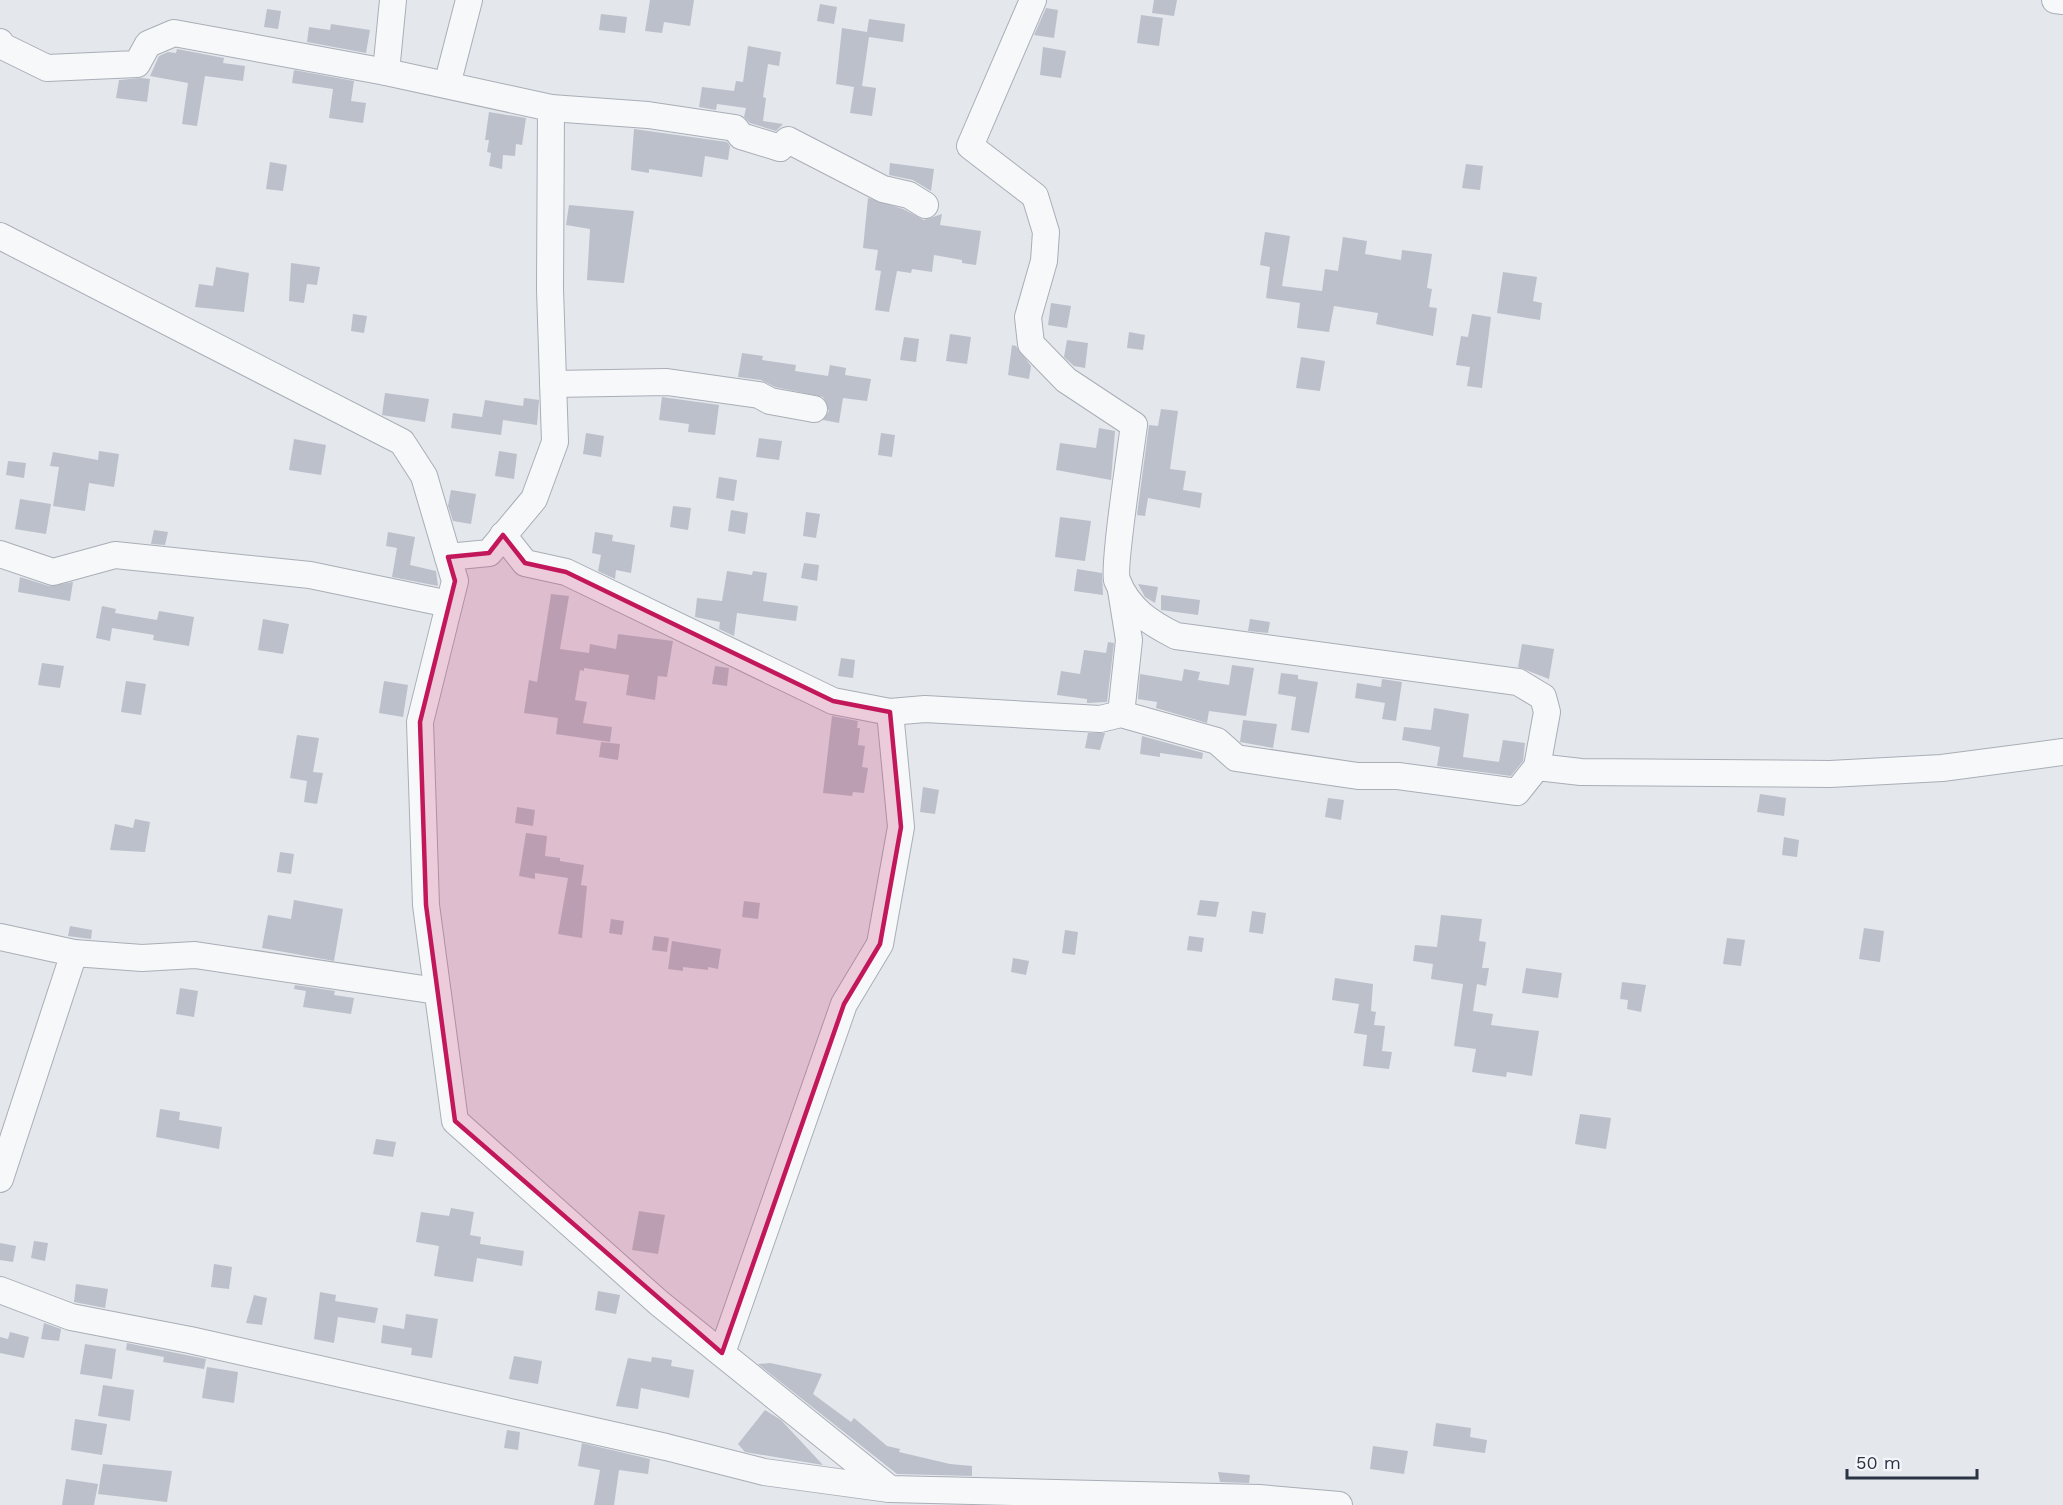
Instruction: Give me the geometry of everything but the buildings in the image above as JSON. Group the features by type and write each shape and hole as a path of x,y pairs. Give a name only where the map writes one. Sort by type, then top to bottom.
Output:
{"street":[{"path":"386,72 393,0"},
{"path":"447,86 469,0"},
{"path":"503,535 525,563 566,572 834,701 890,712 924,709 1100,719 1120,714 1217,741 1236,758 1358,776 1398,776 1517,792 1538,767 1546,712 1543,697 1518,682 1176,636 1152,624 1133,608 1116,577 1134,425 1066,380 1031,344 1028,317 1044,261 1046,232 1035,196 970,146 1033,0"},
{"path":"2055,0 2063,1"},
{"path":"0,42 0,45 46,68 137,64 148,44 174,33 386,72 551,108 648,115 735,128 741,136 780,148 788,140 883,189 909,195 925,205"},
{"path":"448,557 489,553 534,500 555,442 551,108"},
{"path":"0,236 402,442 423,476 455,581 420,722 426,905 455,1121 659,1303 722,1353 887,1497"},
{"path":"553,384 667,382 759,395 770,401 814,409"},
{"path":"0,554 53,572 116,555 310,575 449,604"},
{"path":"1120,714 1129,640 1121,587"},
{"path":"722,1353 844,1004 880,944 901,827 890,712"},
{"path":"1538,767 1581,772 1830,774 1942,768 2063,752"},
{"path":"0,937 74,953 142,958 195,955 437,991"},
{"path":"0,1179 74,953"},
{"path":"0,1290 71,1317 202,1343 643,1442 764,1473 887,1497 1259,1498 1339,1505"}],"highlighted area":[{"path":"503,535 525,563 566,572 833,701 890,712 901,827 880,944 844,1004 722,1353 455,1121 426,905 420,722 455,581 448,557 489,553"}]}
